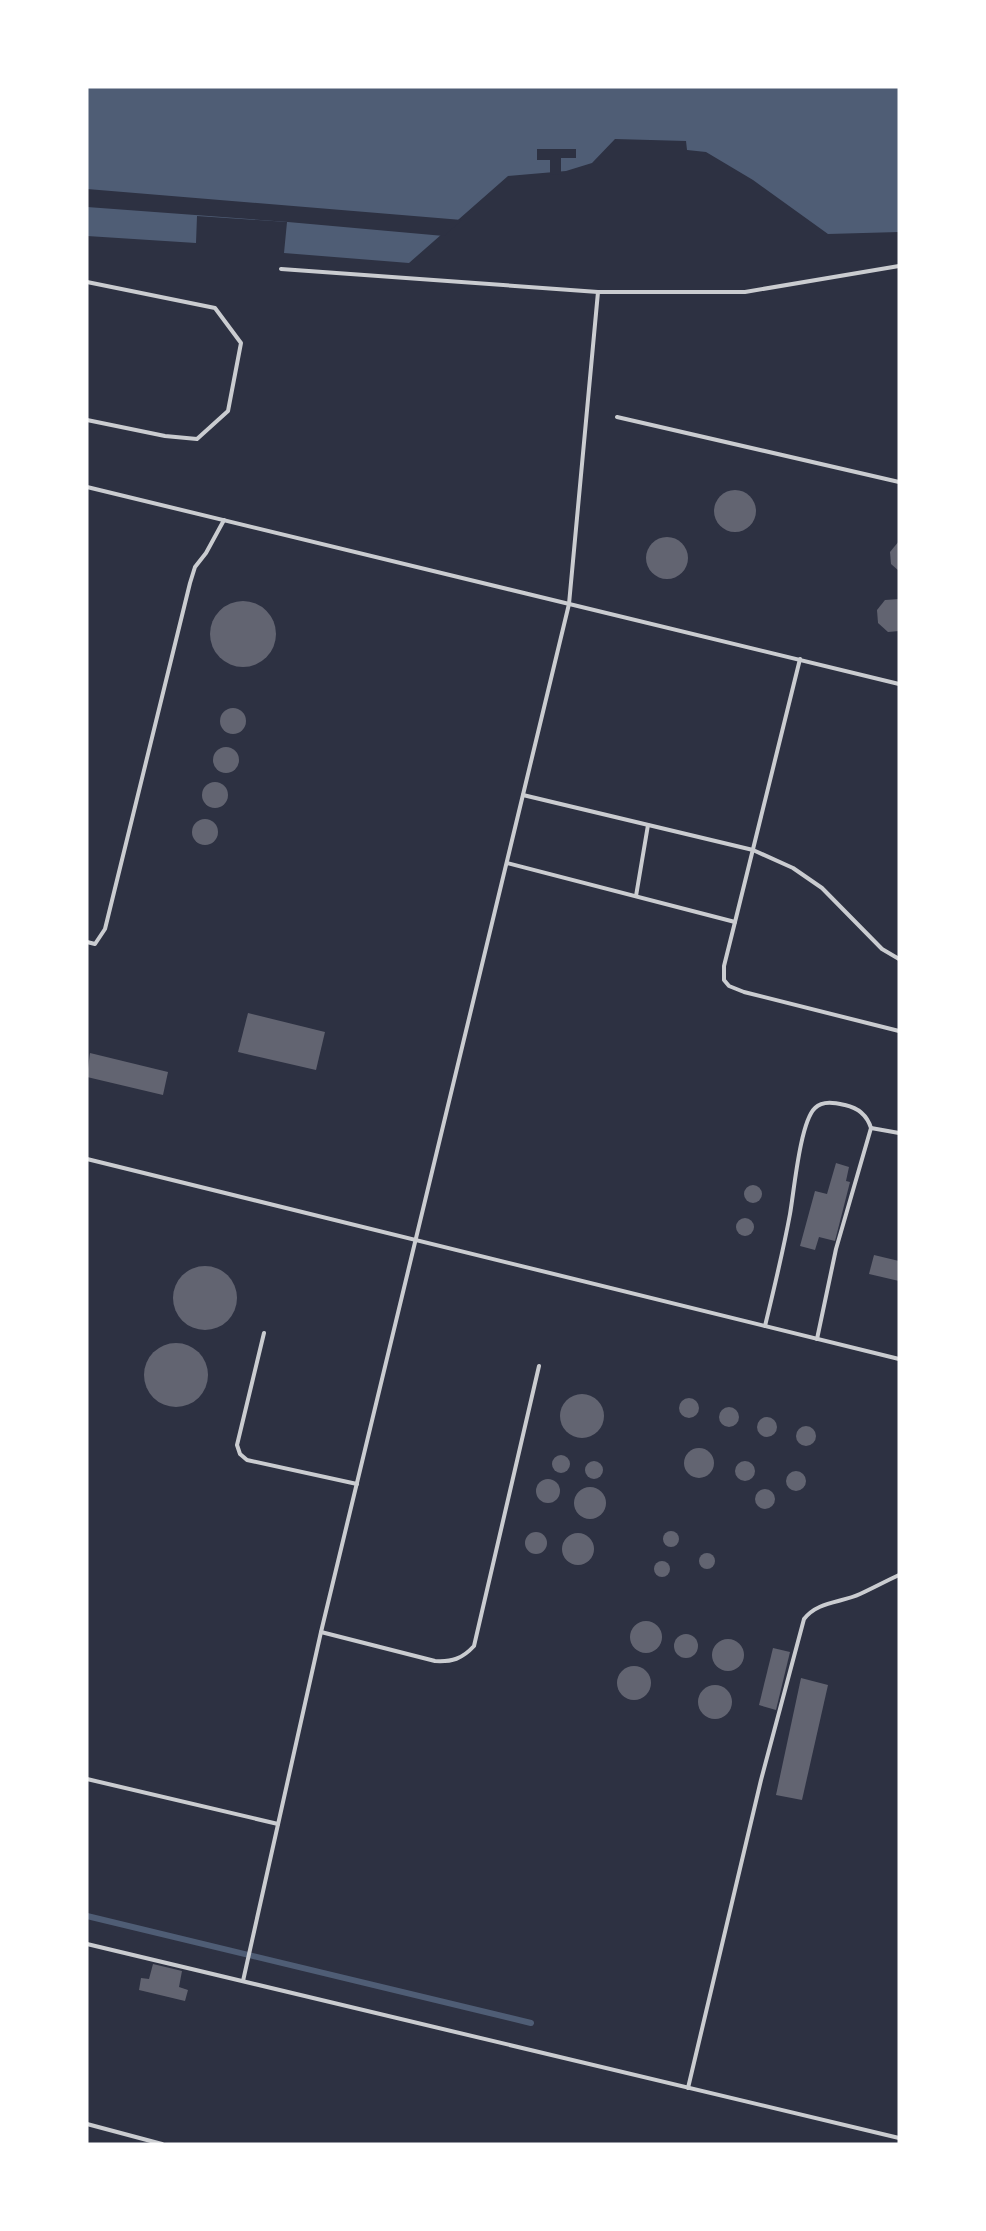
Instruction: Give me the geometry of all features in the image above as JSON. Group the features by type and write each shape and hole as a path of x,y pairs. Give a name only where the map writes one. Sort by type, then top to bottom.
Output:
{"lane":[{"path":"281,269 598,292 745,292 899,266"},
{"path":"87,282 215,308 241,343 228,411 197,439 165,436 87,420"},
{"path":"243,1981 321,1632 569,604 598,292"},
{"path":"617,417 899,482"},
{"path":"87,487 899,684"},
{"path":"87,942 95,944 105,929 190,583 195,567 206,553 224,520"},
{"path":"800,659 724,966 724,980 729,986 744,992 899,1031"},
{"path":"523,795 753,850 793,868 822,888 882,949 899,959"},
{"path":"636,896 648,825"},
{"path":"507,863 735,922"},
{"path":"765,1326 790,1215 799,1152 808,1120 813,1108 821,1104 834,1103 853,1107 866,1116 871,1128 836,1249 817,1339"},
{"path":"871,1128 899,1132"},
{"path":"87,1159 899,1359"},
{"path":"264,1333 237,1445 240,1454 247,1460 357,1484"},
{"path":"321,1632 435,1661 448,1662 459,1659 474,1646 540,1366"},
{"path":"688,2088 761,1780 804,1619 810,1611 858,1595 899,1575"},
{"path":"87,1779 278,1824"},
{"path":"87,1944 899,2139"},
{"path":"87,2124 162,2144"}],"water":[{"path":"87,87 899,87 899,232 828,234 753,180 706,152 687,150 686,141 615,139 592,163 566,171 508,176 409,263 284,253 287,222 197,216 196,243 87,236"}],"pier":[{"path":"537,149 576,149 576,158 561,158 561,174 550,175 550,160 537,160"},
{"path":"87,189 462,220 444,236 87,207"}],"building":[{"path":"735,490 743,491 750,496 755,503 755,519 750,526 743,531 735,532 727,531 720,526 715,519 714,511 715,503 720,496 727,491"},
{"path":"667,537 675,538 682,543 687,550 687,566 682,573 675,578 667,579 659,578 652,573 647,566 646,558 647,550 652,543 659,538"},
{"path":"899,541 899,571 891,564 890,552"},
{"path":"899,599 899,631 888,632 878,623 877,610 885,600"},
{"path":"237,601 249,601 261,606 271,616 276,634 274,647 261,662 249,667 237,667 225,662 215,652 210,640 210,628 215,616 225,606"},
{"path":"233,708 242,712 246,721 242,730 233,734 224,730 220,721 224,712"},
{"path":"226,747 235,751 239,760 235,769 226,773 217,769 213,760 217,751"},
{"path":"215,782 224,786 228,795 224,804 215,808 206,804 202,795 206,786"},
{"path":"205,819 214,823 218,832 214,841 205,845 196,841 192,832 196,823"},
{"path":"248,1013 325,1032 316,1070 238,1052"},
{"path":"90,1053 168,1072 163,1095 87,1077"},
{"path":"836,1163 849,1167 846,1181 850,1182 835,1241 819,1237 815,1250 800,1246 815,1191 827,1194"},
{"path":"753,1185 759,1188 762,1194 759,1200 753,1203 747,1200 744,1194 747,1188"},
{"path":"745,1218 751,1221 754,1227 751,1233 745,1236 739,1233 736,1227 739,1221"},
{"path":"874,1255 899,1261 899,1281 869,1274"},
{"path":"199,1266 211,1266 228,1275 235,1286 237,1298 235,1310 228,1321 211,1330 199,1330 187,1325 178,1316 173,1304 173,1292 178,1280 187,1271"},
{"path":"170,1343 182,1343 199,1352 206,1363 208,1375 206,1387 199,1398 182,1407 170,1407 158,1402 149,1393 144,1381 144,1369 149,1357 158,1348"},
{"path":"582,1394 597,1401 604,1416 597,1431 582,1438 567,1431 560,1416 567,1401"},
{"path":"685,1398 693,1398 699,1404 699,1412 693,1418 685,1418 679,1412 679,1404"},
{"path":"725,1407 733,1407 739,1413 739,1421 733,1427 725,1427 719,1421 719,1413"},
{"path":"763,1417 771,1417 777,1423 777,1431 771,1437 763,1437 757,1431 757,1423"},
{"path":"802,1426 810,1426 816,1432 816,1440 810,1446 802,1446 796,1440 796,1432"},
{"path":"699,1448 710,1452 714,1463 710,1474 699,1478 688,1474 684,1463 688,1452"},
{"path":"561,1455 567,1458 570,1464 567,1470 561,1473 555,1470 552,1464 555,1458"},
{"path":"594,1461 600,1464 603,1470 600,1476 594,1479 588,1476 585,1470 588,1464"},
{"path":"741,1461 749,1461 755,1467 755,1475 749,1481 741,1481 735,1475 735,1467"},
{"path":"792,1471 800,1471 806,1477 806,1485 800,1491 792,1491 786,1485 786,1477"},
{"path":"548,1479 557,1482 560,1491 557,1500 548,1503 539,1500 536,1491 539,1482"},
{"path":"590,1487 601,1492 606,1503 601,1514 590,1519 579,1514 574,1503 579,1492"},
{"path":"761,1489 769,1489 775,1495 775,1503 769,1509 761,1509 755,1503 755,1495"},
{"path":"671,1531 679,1539 671,1547 663,1539"},
{"path":"536,1532 544,1535 547,1543 544,1551 536,1554 528,1551 525,1543 528,1535"},
{"path":"578,1533 589,1538 594,1549 589,1560 578,1565 567,1560 562,1549 567,1538"},
{"path":"707,1553 715,1561 707,1569 699,1561"},
{"path":"662,1561 670,1569 662,1577 654,1569"},
{"path":"646,1621 657,1626 662,1637 657,1648 646,1653 635,1648 630,1637 635,1626"},
{"path":"686,1634 695,1637 698,1646 695,1655 686,1658 677,1655 674,1646 677,1637"},
{"path":"728,1639 739,1644 744,1655 739,1666 728,1671 717,1666 712,1655 717,1644"},
{"path":"773,1648 790,1652 776,1710 759,1705"},
{"path":"634,1666 646,1671 651,1683 646,1695 634,1700 622,1695 617,1683 622,1671"},
{"path":"801,1678 828,1685 802,1800 776,1795"},
{"path":"715,1685 727,1690 732,1702 727,1714 715,1719 703,1714 698,1702 703,1690"},
{"path":"153,1964 182,1971 179,1987 188,1990 185,2001 139,1990 141,1978 149,1979"}],"waterway":[{"path":"87,1916 531,2023"}]}
